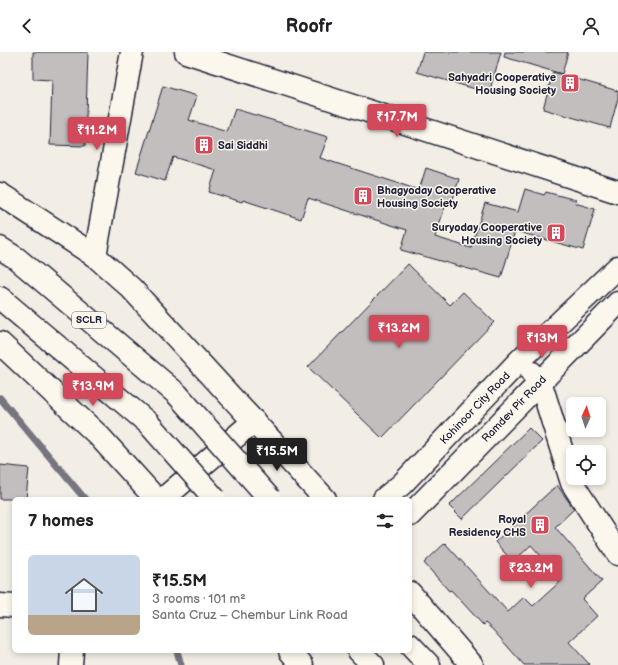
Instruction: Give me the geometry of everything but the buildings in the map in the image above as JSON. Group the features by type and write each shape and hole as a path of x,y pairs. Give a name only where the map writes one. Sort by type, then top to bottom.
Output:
{"main road":[{"path":"95,256 132,52"},
{"path":"186,52 618,192"},
{"path":"0,194 95,256 131,288 323,497"},
{"name":"SCLR","path":"0,248 16,258 177,394 268,497"},
{"name":"Kohinoor City Road","path":"386,497 402,484 520,361 618,267"},
{"path":"0,298 148,423 213,497"},
{"name":"Ramdev Pir Road","path":"412,512 540,381 618,304"},
{"path":"0,343 99,436 154,497"},
{"path":"520,361 540,381 572,483 618,554"},
{"path":"164,497 254,421"},
{"path":"412,595 472,665"},
{"path":"0,605 12,606"},
{"path":"412,647 429,665"},
{"path":"71,665 72,653"},
{"path":"292,653 302,665"},
{"path":"361,653 373,665"}],"waterway":[{"path":"0,398 83,497"},
{"path":"178,653 181,665"}],"place":[{"name":"Sahyadri Cooperative Housing Society","path":"570,83"},
{"name":"Sai Siddhi","path":"204,145"},
{"name":"Bhagyoday Cooperative Housing Society","path":"363,196"},
{"name":"Suryoday Cooperative Housing Society","path":"556,233"},
{"name":"Royal Residency CHS","path":"540,525"}]}
